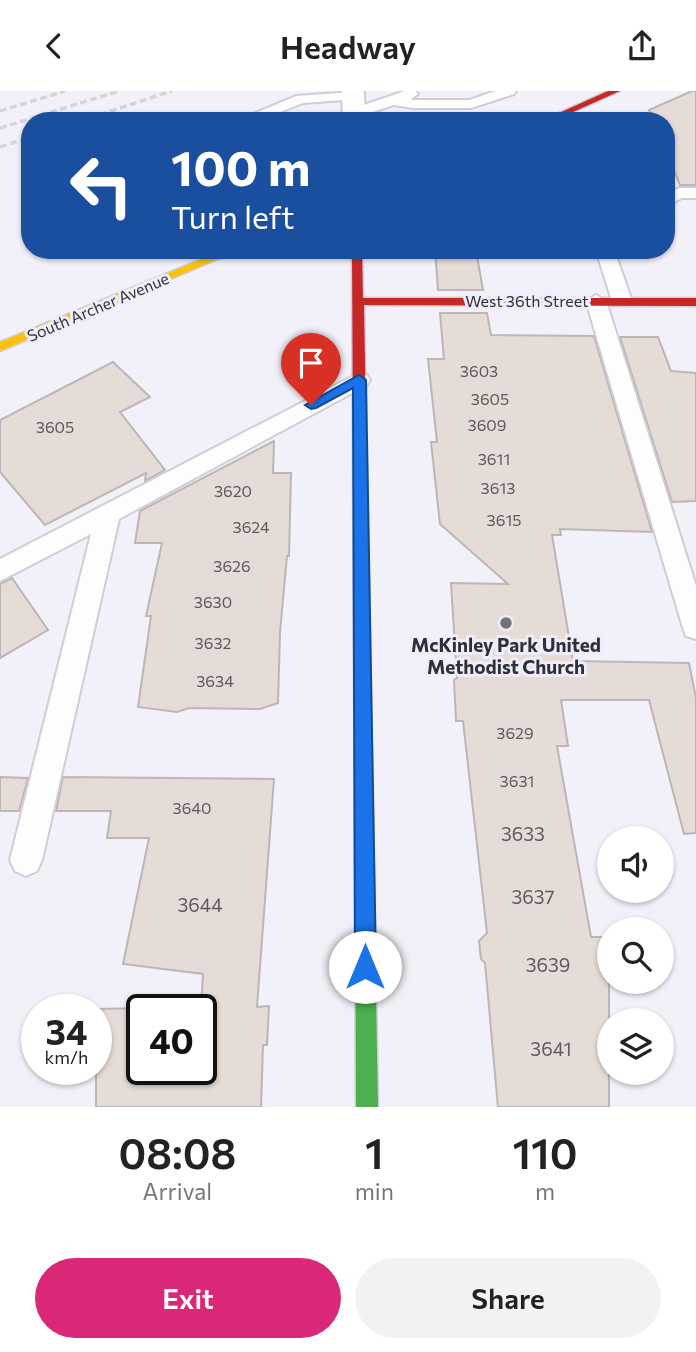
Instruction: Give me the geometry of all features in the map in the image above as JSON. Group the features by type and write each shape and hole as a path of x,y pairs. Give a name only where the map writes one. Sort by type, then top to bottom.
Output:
{"street":[{"path":"566,112 615,91"},
{"name":"South Archer Avenue","path":"0,347 212,259"},
{"path":"357,259 367,1107"},
{"name":"West 36th Street","path":"357,301 696,302"}],"lane":[{"path":"267,112 301,99 354,105 394,100 419,91"},
{"path":"394,100 413,104 471,104 509,91"},
{"path":"675,195 696,193"},
{"path":"608,259 622,301"},
{"path":"596,301 696,628"},
{"path":"0,571 359,380"},
{"path":"26,860 108,514"}],"building":[{"path":"696,91 696,185 680,185 675,173 675,112 649,110"},
{"path":"436,259 478,259 483,290 438,290"},
{"path":"440,313 487,313 491,335 594,336 652,532 560,529 561,535 552,535 573,661 689,663 696,698 696,833 684,834 649,700 561,700 568,746 557,746 591,937 597,937 597,994 609,994 609,1008 597,1008 597,1085 609,1085 609,1107 498,1107 485,963 481,959 479,941 487,933 463,721 456,721 454,680 457,678 451,583 508,584 440,524 431,442 437,442 428,359 444,359"},
{"path":"620,337 658,337 671,371 696,373 696,501 672,502"},
{"path":"113,362 150,397 120,412 165,470 145,481 146,473 45,525 0,472 0,420"},
{"path":"274,441 273,473 291,473 289,556 280,632 278,703 260,709 189,708 177,712 138,707 151,616 146,616 162,543 135,543 140,511"},
{"path":"12,578 48,630 0,658 0,584"},
{"path":"0,777 28,778 19,811 0,811"},
{"path":"63,777 274,779 257,1007 269,1006 267,1045 263,1045 261,1107 96,1107 96,1085 112,1085 112,1009 126,1008 126,1085 217,1085 217,994 202,994 203,974 123,964 149,838 107,838 111,811 56,811"}],"railway":[{"path":"0,111 65,91"},
{"path":"51,112 119,91"},
{"path":"108,112 172,91"},
{"path":"0,128 21,121"},
{"path":"0,147 21,140"}],"traffic: fast":[{"path":"364,828 367,1107"}],"traffic: slow":[{"path":"0,347 212,259"}],"traffic: jam":[{"path":"566,112 616,91"},
{"path":"357,259 364,828"},
{"path":"357,301 696,302"}],"place":[{"name":"McKinley Park United Methodist Church","path":"506,623"}],"route":[{"path":"311,405 359,380 365,967"}]}
